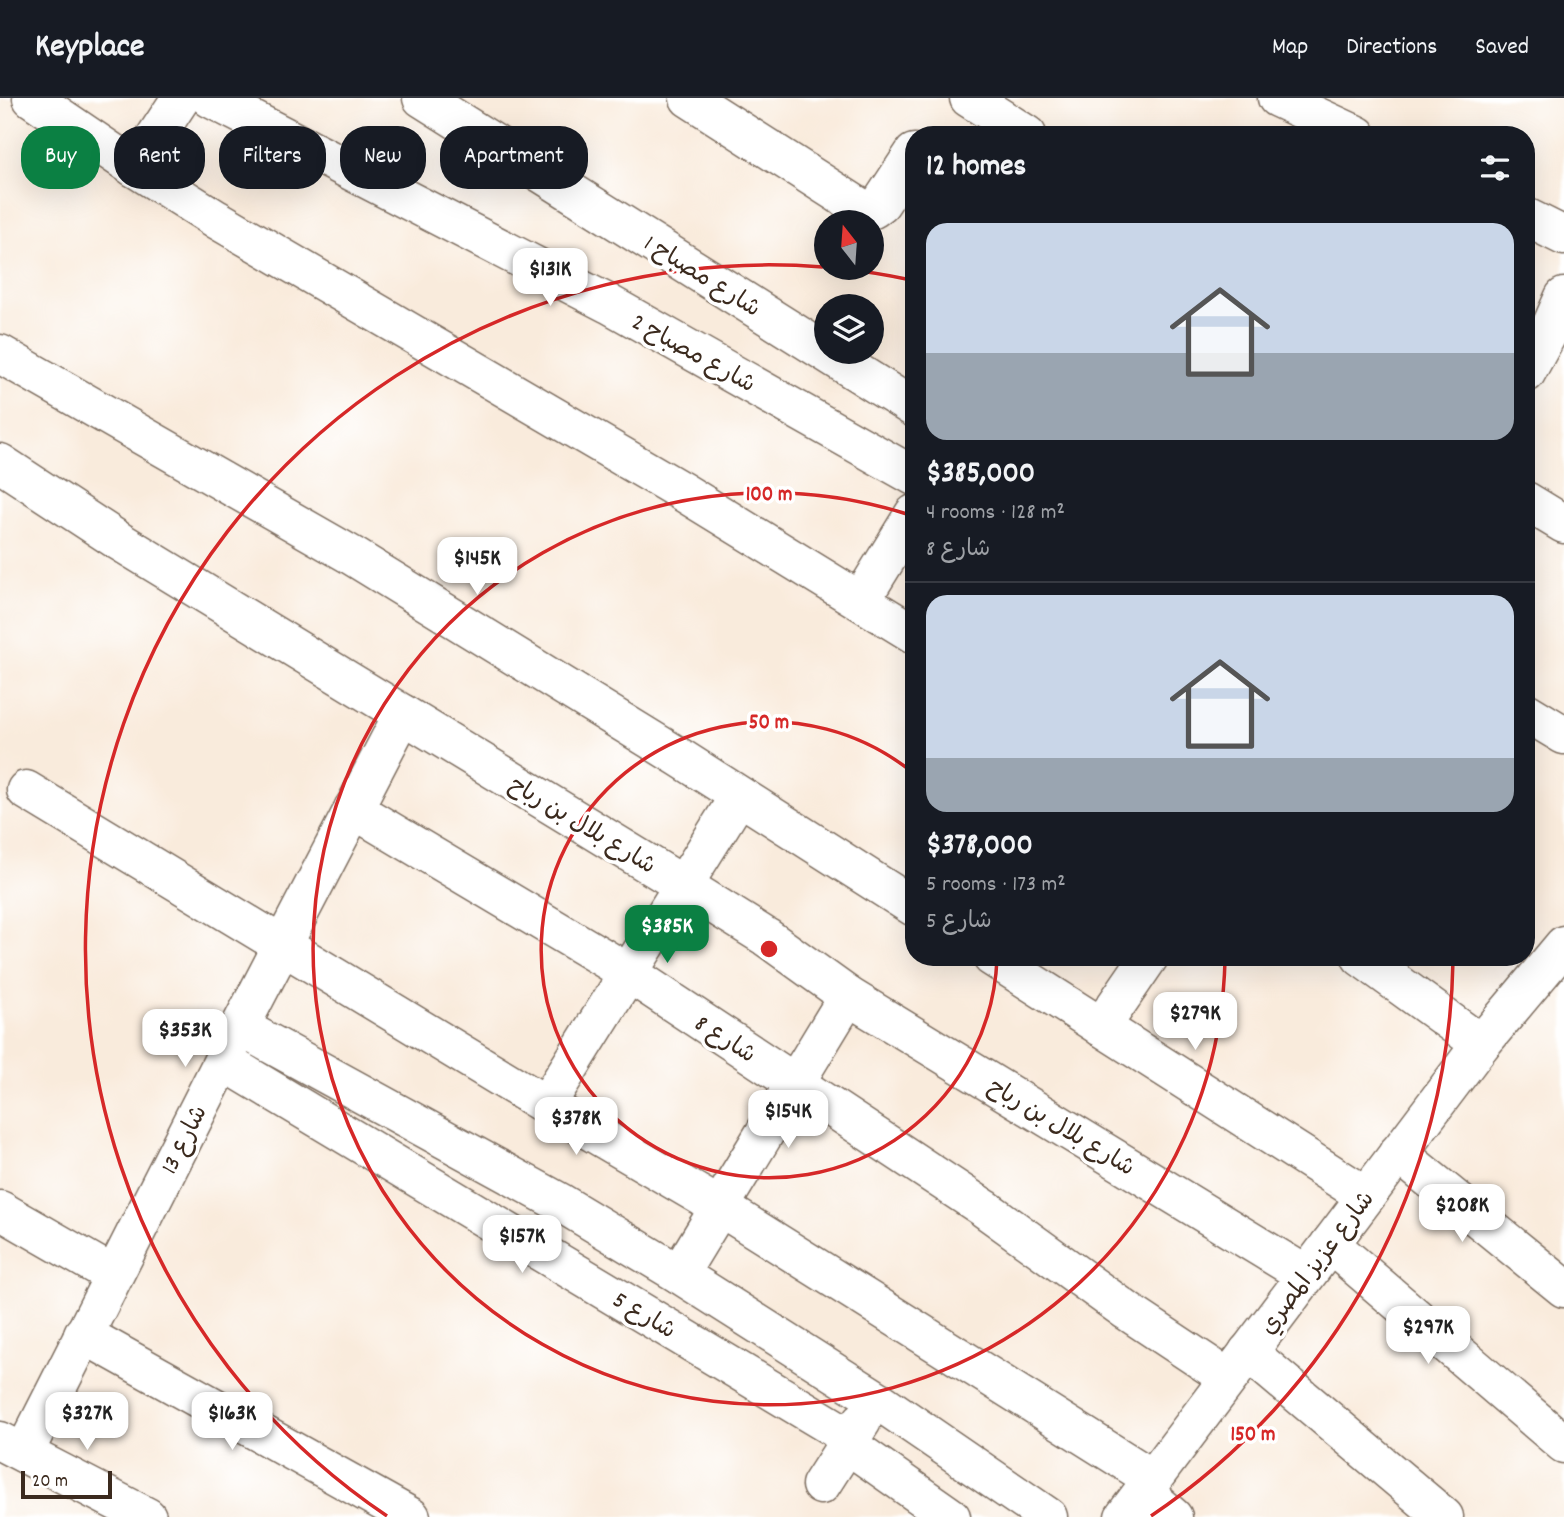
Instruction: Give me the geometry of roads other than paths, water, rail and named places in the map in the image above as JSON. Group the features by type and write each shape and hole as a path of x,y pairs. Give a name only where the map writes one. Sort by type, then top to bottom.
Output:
{"street":[{"path":"32,98 114,154"},
{"name":"شارع مصباح 2","path":"210,98 609,304 905,467"},
{"name":"شارع مصباح 1","path":"422,98 905,402"},
{"path":"690,98 864,210 873,209 881,203 905,167"},
{"path":"970,98 1013,126"},
{"path":"1277,98 1348,124"},
{"path":"156,126 167,103"},
{"path":"169,189 683,492 905,628"},
{"path":"1535,222 1564,236"},
{"path":"1535,360 1559,324"},
{"path":"0,354 351,555 905,901"},
{"name":"شارع بلال بن رباح","path":"0,463 131,548 766,937 848,996 1306,1275"},
{"path":"1535,506 1564,524"},
{"path":"861,600 905,529"},
{"name":"شارع 13","path":"12,1447 83,1334 402,714"},
{"path":"1535,717 1564,735"},
{"path":"26,790 546,1105 720,1207 1173,1517"},
{"path":"546,1105 739,796"},
{"name":"شارع 8","path":"353,809 627,972 984,1208 1127,1311 1238,1365 1444,1517"},
{"name":"شارع عزيز المصري","path":"1140,1496 1481,1044 1564,945"},
{"path":"1006,966 1366,1196"},
{"path":"1101,1027 1143,966"},
{"path":"1373,966 1481,1044"},
{"path":"679,1275 848,996"},
{"path":"240,1027 561,1203 876,1399 1048,1517"},
{"name":"شارع 5","path":"222,1061 849,1441 951,1517"},
{"path":"1398,1153 1564,1288"},
{"path":"0,1210 113,1275"},
{"path":"1330,1244 1564,1444"},
{"path":"83,1334 411,1517"},
{"path":"821,1485 876,1399"},
{"path":"12,1447 146,1517"}]}
